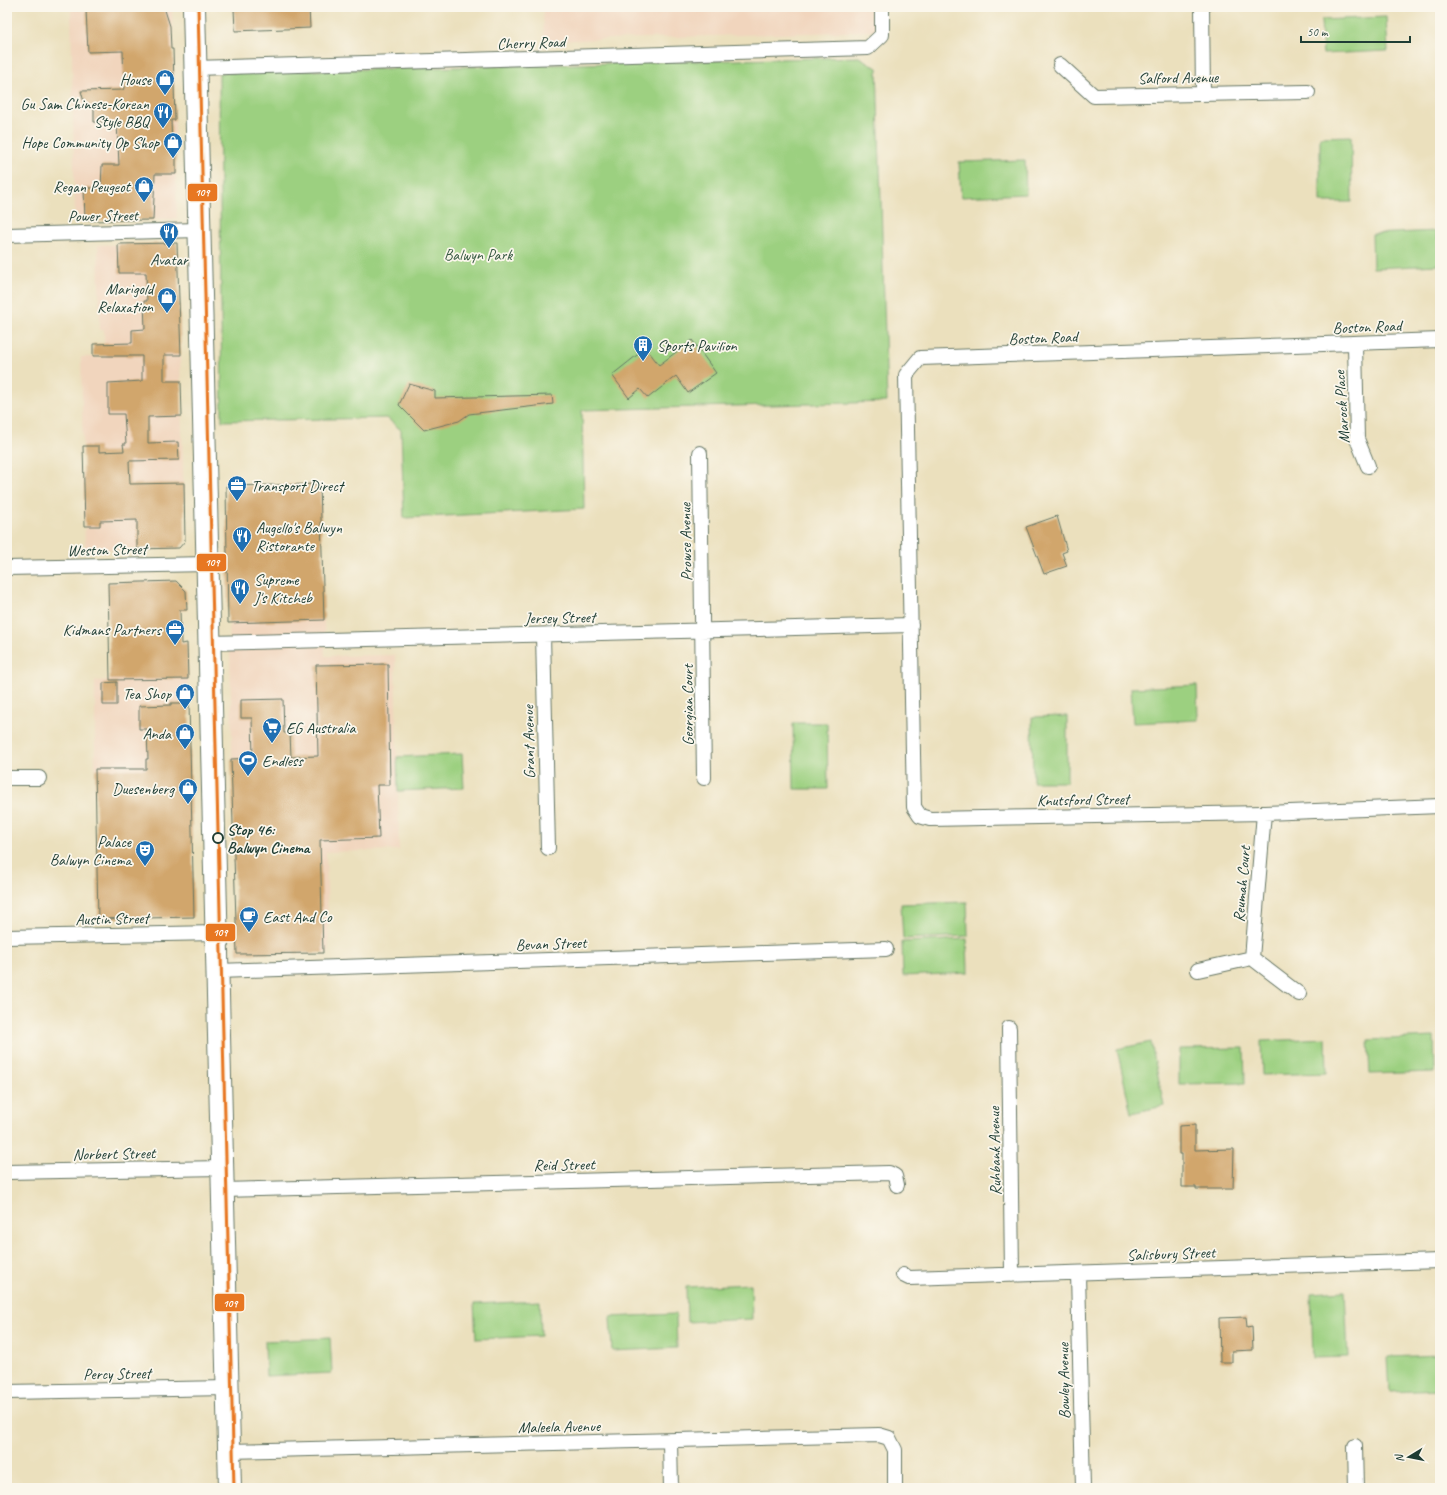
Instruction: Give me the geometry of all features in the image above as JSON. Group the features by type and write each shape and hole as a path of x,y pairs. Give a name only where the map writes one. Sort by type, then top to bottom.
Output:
{"main road":[{"path":"194,7 230,1488"}],"street":[{"name":"Cherry Road","path":"195,68 868,48 882,35 882,7"},
{"path":"1202,7 1203,93"},
{"name":"Salford Avenue","path":"1060,65 1094,96 1308,92"},
{"name":"Power Street","path":"7,235 199,230"},
{"name":"Boston Road","path":"911,625 906,375 920,358 1440,340"},
{"name":"Marock Place","path":"1355,344 1357,439 1368,466"},
{"name":"Prowse Avenue","path":"700,453 703,631"},
{"name":"Weston Street","path":"7,568 208,564"},
{"name":"Jersey Street","path":"210,643 911,625"},
{"name":"Knutsford Street","path":"911,625 914,807 920,816 930,819 1264,813 1440,806"},
{"name":"Georgian Court","path":"703,631 704,778"},
{"name":"Grant Avenue","path":"543,635 548,848"},
{"path":"7,778 39,778"},
{"name":"Reumah Court","path":"1252,958 1264,813"},
{"name":"Austin Street","path":"7,937 217,933"},
{"name":"Bevan Street","path":"218,971 886,949"},
{"path":"1198,970 1252,958 1299,994"},
{"name":"Ruhbank Avenue","path":"1009,1028 1012,1275"},
{"name":"Norbert Street","path":"7,1172 222,1168"},
{"name":"Reid Street","path":"223,1190 889,1173 896,1176 897,1185"},
{"name":"Salisbury Street","path":"903,1275 909,1278 1440,1261"},
{"name":"Bowley Avenue","path":"1078,1273 1083,1488"},
{"name":"Percy Street","path":"7,1392 228,1388"},
{"name":"Maleela Avenue","path":"230,1451 879,1435 889,1438 895,1450 895,1488"},
{"path":"670,1441 671,1488"},
{"path":"1355,1446 1356,1488"}],"shaded area":[{"path":"71,7 172,7 177,219 75,221"},
{"path":"543,7 874,7 875,31 544,41"},
{"path":"177,243 185,541 179,548 85,550 81,357 104,357 104,330 100,330 98,245"},
{"path":"320,484 325,656 395,655 399,850 326,852 329,953 237,954 226,486"},
{"path":"176,581 186,591 187,610 180,611 181,643 187,643 191,817 95,769 95,681 110,680 108,583"}],"green space":[{"path":"1386,17 1388,51 1323,54 1321,20"},
{"name":"Balwyn Park","path":"859,57 877,68 887,402 582,410 584,509 404,518 401,430 387,418 222,421 219,73"},
{"path":"1351,136 1352,202 1320,202 1320,137"},
{"path":"1025,160 1026,194 961,197 959,162"},
{"path":"1437,231 1439,265 1373,268 1372,234"},
{"path":"1197,685 1198,720 1133,723 1131,688"},
{"path":"1067,716 1067,782 1033,782 1032,717"},
{"path":"793,723 827,723 828,789 794,789"},
{"path":"462,754 464,788 398,791 397,757"},
{"path":"967,902 968,936 903,939 901,904"},
{"path":"967,939 968,973 903,976 902,942"},
{"path":"1434,1037 1435,1072 1370,1074 1368,1040"},
{"path":"1326,1038 1327,1073 1262,1075 1261,1041"},
{"path":"1151,1042 1164,1106 1131,1113 1117,1049"},
{"path":"1244,1048 1245,1083 1179,1084 1179,1049"},
{"path":"751,1284 752,1319 687,1322 686,1287"},
{"path":"1345,1291 1348,1357 1313,1358 1311,1293"},
{"path":"540,1301 541,1336 476,1339 474,1304"},
{"path":"676,1314 677,1348 612,1351 610,1317"},
{"path":"330,1338 332,1373 266,1376 265,1341"},
{"path":"1440,1355 1440,1390 1390,1392 1388,1357"}],"building":[{"path":"123,7 164,7 170,26 171,49 173,49 175,120 171,120 172,153 176,153 176,174 155,174 153,220 85,221 84,188 101,188 102,165 119,165 117,122 94,122 94,106 85,106 81,91 123,90 124,88 123,51 88,52 86,10 123,9"},
{"path":"309,7 310,28 235,31 234,9"},
{"path":"177,243 181,355 164,355 164,381 181,381 182,416 148,417 148,443 178,442 179,460 129,461 130,484 184,483 185,541 179,548 137,549 137,520 100,521 100,526 85,526 83,446 99,446 99,452 124,451 123,444 126,444 124,414 108,414 108,383 142,381 142,356 93,356 93,344 132,343 132,330 145,329 144,301 147,301 146,273 119,273 118,244"},
{"path":"692,340 716,373 688,393 676,376 648,398 640,389 629,398 612,375 646,348 659,365"},
{"path":"409,384 435,391 435,398 552,395 553,404 469,414 459,421 424,430 399,405"},
{"path":"320,484 324,620 228,623 226,486"},
{"path":"1057,516 1067,551 1062,553 1067,566 1044,574 1026,527"},
{"path":"176,581 186,591 187,610 180,610 181,644 187,643 188,679 110,680 108,583"},
{"path":"388,664 390,785 377,785 379,838 320,840 323,953 237,954 231,759 253,758 252,718 241,718 241,700 283,699 284,733 290,733 291,757 318,756 316,665"},
{"path":"117,682 117,705 103,705 103,683"},
{"path":"171,703 189,703 194,917 98,919 95,769 146,769 146,759 148,759 147,729 139,729 139,706 171,705"},
{"path":"1195,1125 1195,1150 1234,1149 1233,1189 1196,1189 1196,1187 1182,1187 1182,1154 1179,1154 1179,1126"},
{"path":"1246,1317 1247,1327 1252,1326 1253,1350 1232,1351 1232,1362 1220,1362 1219,1318"}],"transit line":[{"name":"109","path":"198,7 234,1488"}],"place":[{"name":"House","path":"165,96"},
{"name":"Gu Sam Chinese-Korean Style BBQ","path":"163,129"},
{"name":"Hope Community Op Shop","path":"173,159"},
{"name":"Regan Peugeot","path":"144,203"},
{"name":"Avatar","path":"169,249"},
{"name":"Marigold Relaxation","path":"167,314"},
{"name":"Sports Pavilion","path":"643,362"},
{"name":"Transport Direct","path":"237,502"},
{"name":"Augello's Balwyn Ristorante","path":"242,553"},
{"name":"Supreme J's Kitcheb","path":"240,605"},
{"name":"Kidmans Partners","path":"175,646"},
{"name":"Tea Shop","path":"185,710"},
{"name":"EG Australia","path":"272,744"},
{"name":"Anda","path":"185,750"},
{"name":"Endless","path":"248,777"},
{"name":"Duesenberg","path":"188,805"},
{"name":"Stop 46: Balwyn Cinema","path":"218,838"},
{"name":"Palace Balwyn Cinema","path":"145,867"},
{"name":"East And Co","path":"249,933"}]}
